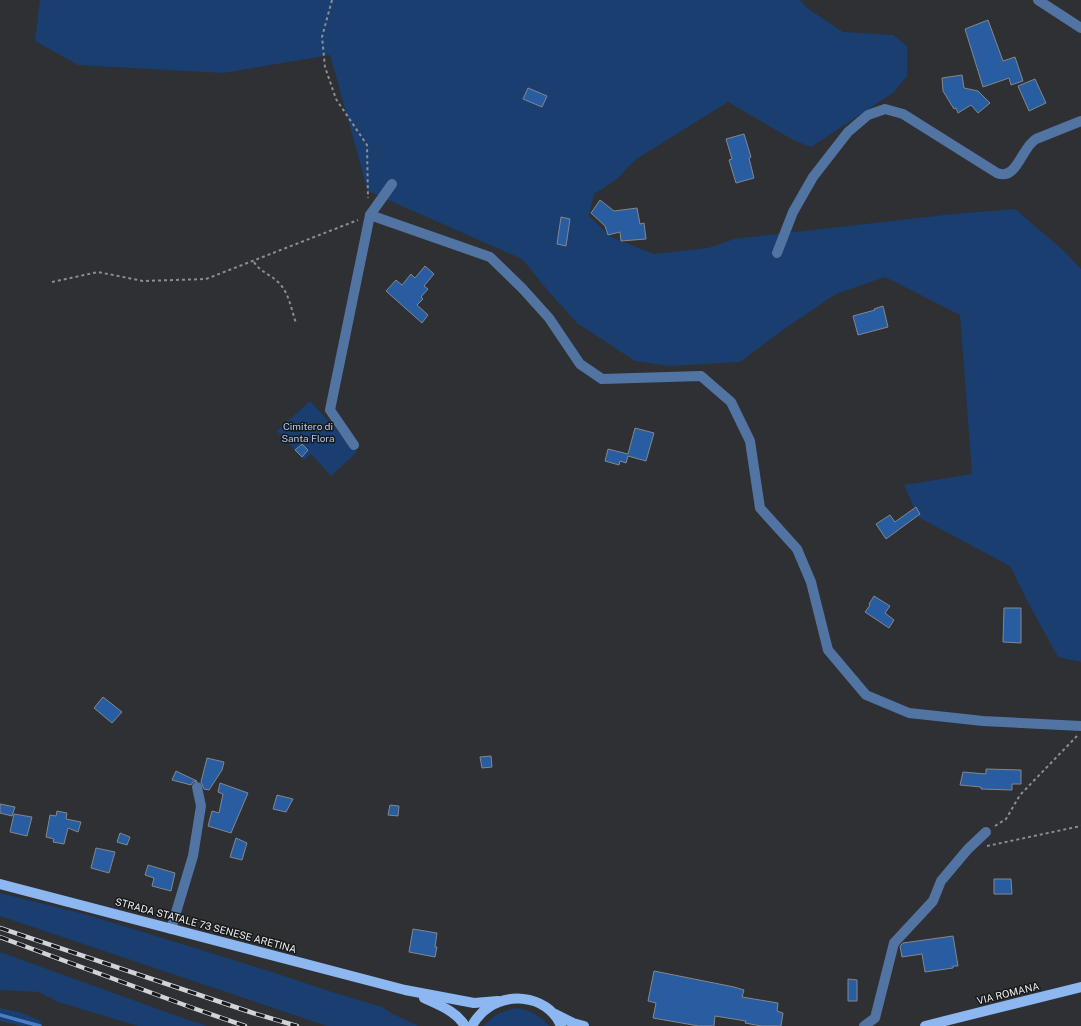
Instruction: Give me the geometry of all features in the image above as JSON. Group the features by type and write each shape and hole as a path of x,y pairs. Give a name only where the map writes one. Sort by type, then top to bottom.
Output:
{"main road":[{"name":"STRADA STATALE 73 SENESE ARETINA","path":"0,884 405,990 474,1003 513,998 527,999 541,1004 553,1013 561,1026"},
{"name":"VIA ROMANA","path":"926,1026 936,1025 1081,987"},
{"name":"STRADA STATALE 73 SENESE ARETINA","path":"405,990 443,1006 457,1016 465,1026"},
{"name":"STRADA STATALE 73 SENESE ARETINA","path":"472,1026 484,1010 498,1001"},
{"path":"553,1013 573,1023 584,1026"}],"street":[{"path":"1038,0 1081,28"},
{"path":"777,253 793,212 813,177 848,132 868,115 885,109 903,114 997,173 1004,175 1011,173 1030,142 1081,121"},
{"path":"354,445 330,410 370,215 392,184"},
{"path":"370,215 490,257 522,288 549,318 580,364 602,379 702,376 731,402 750,441 760,508 796,548 811,582 828,650 866,695 909,713 983,721 1081,726"},
{"path":"171,929 193,856 202,806 197,787"},
{"path":"864,1026 875,1018 894,943 933,901 941,881 968,849 986,832"}],"path":[{"path":"52,282 98,272 143,282 206,279 254,262 370,215 368,201 367,145 336,99 326,67 322,37 332,0"},
{"path":"254,262 257,268 277,280 285,290 296,323"},
{"path":"1081,733 1020,795 1006,819 986,832 986,847 1081,826"}],"green space":[{"path":"40,0 800,0 807,8 843,32 893,35 907,46 907,76 894,92 811,147 793,140 728,102 635,160 616,180 594,194 589,216 611,237 654,254 708,248 734,239 953,214 1015,209 1064,251 1081,269 1081,662 1058,657 1010,566 918,517 904,485 972,474 960,315 885,277 836,294 784,329 740,362 670,366 635,361 577,323 522,259 368,191 330,55 223,73 78,65 35,41"},
{"name":"Cimitero di Santa Flora","path":"310,401 357,452 331,476 311,454 304,460 277,431"},
{"path":"0,893 88,915 382,1007 418,1026 327,1026 0,916"},
{"path":"0,952 208,1026 138,1026 58,1002 39,992 0,990"},
{"path":"0,1008 22,1013 41,1021 40,1026 22,1026 0,1021"},
{"path":"518,1008 535,1014 549,1026 484,1026 500,1013"}],"building":[{"path":"988,20 1003,61 1015,57 1023,81 1011,85 1009,78 983,87 965,29"},
{"path":"962,75 964,88 978,91 990,103 978,113 971,105 958,113 943,91 942,78"},
{"path":"1035,79 1046,103 1029,111 1018,86"},
{"path":"528,88 547,96 542,107 523,99"},
{"path":"744,134 751,157 749,158 754,178 736,183 729,160 732,159 726,139"},
{"path":"600,200 614,211 637,208 640,224 644,223 646,239 621,241 620,232 608,235 605,226 591,213"},
{"path":"561,217 570,219 566,246 557,244"},
{"path":"425,266 434,274 424,286 428,289 421,297 423,299 417,305 428,315 422,323 386,291 396,280 402,285 411,274 415,278"},
{"path":"883,306 888,327 858,335 853,316 875,310 874,309"},
{"path":"635,428 654,433 646,461 628,456 626,463 620,461 619,465 605,461 608,449 628,454"},
{"path":"302,444 308,450 302,457 295,450"},
{"path":"916,507 920,514 886,539 876,524 890,515 895,522"},
{"path":"874,596 890,606 885,613 894,620 889,628 865,612"},
{"path":"1004,608 1021,608 1021,643 1003,642"},
{"path":"103,697 122,712 112,723 94,708"},
{"path":"491,756 492,767 482,768 480,757"},
{"path":"207,758 224,762 222,770 209,790 204,789 201,782"},
{"path":"986,769 1021,770 1021,784 1012,784 1012,790 981,789 981,787 960,785 963,772 986,774"},
{"path":"176,771 197,781 193,782 191,785 172,780"},
{"path":"220,783 248,793 231,833 208,826 212,811 219,813 223,794 218,792"},
{"path":"277,795 293,799 286,812 273,809"},
{"path":"0,804 15,807 12,816 0,813"},
{"path":"390,805 399,806 398,816 388,815"},
{"path":"57,811 67,813 66,819 81,822 78,832 68,828 64,844 53,842 54,839 46,837 50,815 56,816"},
{"path":"14,814 32,817 27,836 10,832"},
{"path":"120,833 130,837 127,845 117,842"},
{"path":"236,838 247,843 242,860 230,857"},
{"path":"96,848 115,852 109,873 91,868"},
{"path":"148,865 175,873 171,891 152,886 154,878 145,875"},
{"path":"994,879 1011,879 1012,894 994,894"},
{"path":"413,929 437,933 435,957 409,952"},
{"path":"953,936 958,966 925,972 922,954 902,957 900,946 903,943"},
{"path":"654,971 734,987 744,990 742,997 778,1003 777,1011 783,1013 781,1026 761,1026 745,1023 746,1021 715,1016 714,1026 699,1026 653,1018 656,1003 648,1001"},
{"path":"848,979 857,980 857,1001 848,1001"}],"waterway":[{"path":"0,1015 40,1026"}],"railway":[{"path":"0,928 253,1013 297,1026"},
{"path":"0,937 245,1026"}]}
